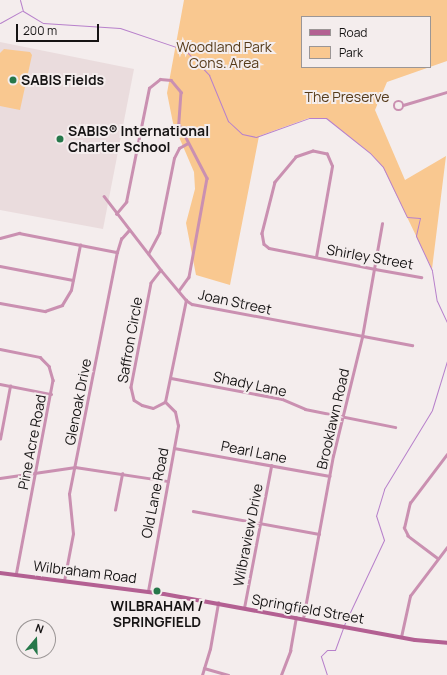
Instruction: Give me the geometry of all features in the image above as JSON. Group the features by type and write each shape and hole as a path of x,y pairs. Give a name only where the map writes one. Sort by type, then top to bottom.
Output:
{"main road":[{"name":"Wilbraham Road","path":"0,573 166,594"},
{"name":"Springfield Street","path":"166,594 401,637 447,642"}],"street":[{"path":"116,214 126,202 149,88 160,79 172,80 180,87 179,124 204,170 207,186 189,277 179,291"},
{"path":"404,105 447,92"},
{"path":"148,254 159,233 174,158 179,148 188,143"},
{"name":"Shirley Street","path":"316,258 332,166 327,154 312,151 296,157 275,182 269,197 262,239 269,248 316,258 375,269 421,276"},
{"name":"Joan Street","path":"104,196 116,214 186,300 228,312 412,345"},
{"name":"Brooklawn Road","path":"303,619 342,418 362,336 382,224"},
{"name":"Glenoak Drive","path":"64,581 73,537 69,504 75,467 117,252 121,239 129,230"},
{"path":"0,233 1,238 19,233 117,252"},
{"path":"0,303 44,311 54,309 66,301 74,280 80,245"},
{"path":"0,266 74,280"},
{"name":"Saffron Circle","path":"161,270 151,282 131,387 134,400 142,405 153,408 165,402"},
{"path":"165,402 186,300"},
{"name":"Pine Acre Road","path":"0,349 34,355 45,361 53,377 16,575"},
{"name":"Shady Lane","path":"171,378 282,399 304,409 342,418 395,427"},
{"path":"0,384 51,394"},
{"path":"0,439 10,386"},
{"name":"Old Lane Road","path":"148,592 178,420 173,410 165,402"},
{"name":"Pearl Lane","path":"174,448 330,476"},
{"path":"438,559 408,536 404,528 410,503 447,454"},
{"name":"Wilbraview Drive","path":"244,608 271,466"},
{"path":"0,478 36,474 59,468 75,467 168,481"},
{"path":"115,510 122,474"},
{"path":"193,511 319,534"},
{"path":"401,637 410,596 447,547"},
{"path":"202,675 218,603"},
{"path":"281,675 290,651 296,618"},
{"path":"204,668 228,675"}],"shaded area":[{"name":"SABIS® International Charter School","path":"0,42 134,69 103,229 0,210"}],"green space":[{"path":"184,0 447,0 447,61 431,67 431,16 301,16 301,68 427,68 387,82 375,110 405,180 446,156 432,269 383,167 370,153 326,118 309,118 259,136 230,285 196,275 186,223 195,189 194,172 173,123 167,93"},
{"name":"SABIS Fields","path":"4,49 30,52 32,55 20,110 0,106 0,53"}],"waterway":[{"path":"20,0 23,11 43,23 120,28 185,50 209,75 228,121 242,134 256,137 309,118 326,118 370,153 383,167 407,217 420,218 416,236 432,271 437,301 447,322"},
{"path":"0,23 22,11"},
{"path":"344,625 384,540 376,516 384,489 432,410 447,361"},
{"path":"327,675 321,656 327,650 335,650 343,628"}],"place":[{"name":"SABIS Fields","path":"13,80"},
{"name":"SABIS® International Charter School","path":"60,139"},
{"name":"WILBRAHAM / SPRINGFIELD","path":"157,591"}],"park label":[{"name":"Woodland Park Cons. Area","path":"224,56"},
{"name":"The Preserve","path":"347,97"}]}
